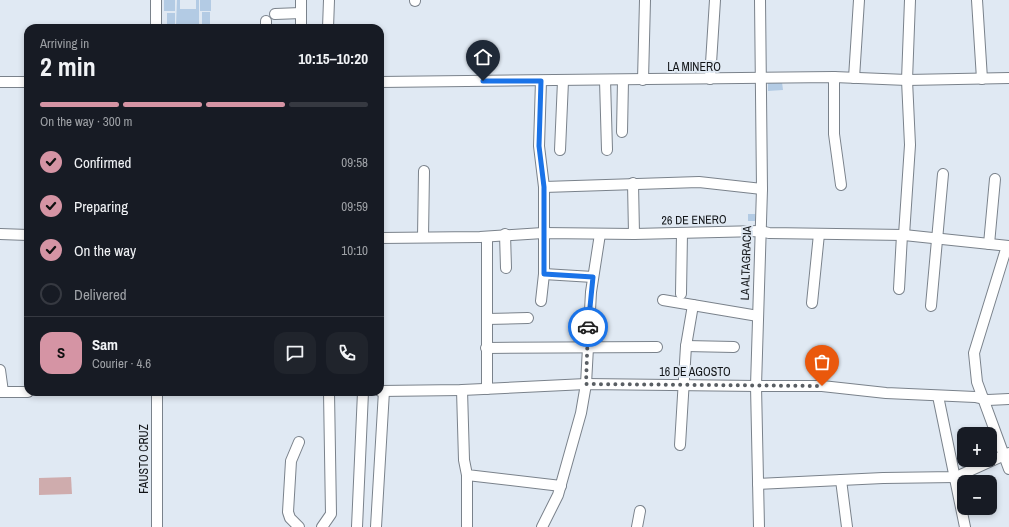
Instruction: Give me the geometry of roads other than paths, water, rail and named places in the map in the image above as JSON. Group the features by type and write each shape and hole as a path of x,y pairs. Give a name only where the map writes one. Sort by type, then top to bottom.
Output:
{"street":[{"path":"156,0 156,24"},
{"path":"301,0 301,24"},
{"path":"328,24 329,0"},
{"path":"643,80 645,0"},
{"path":"710,79 715,0"},
{"name":"LA ALTAGRACIA","path":"759,527 756,386 762,190 760,0"},
{"path":"854,78 859,0"},
{"path":"899,289 910,145 907,80 910,0"},
{"path":"976,0 982,79"},
{"path":"275,14 301,13"},
{"path":"834,77 834,134 841,185"},
{"name":"LA MINERO","path":"384,82 834,77 907,80 1009,78"},
{"path":"605,80 607,150"},
{"path":"622,132 623,80"},
{"path":"541,81 539,146 544,187 544,274 541,301"},
{"path":"560,150 562,81"},
{"path":"0,82 24,82"},
{"path":"423,237 424,171"},
{"path":"931,306 943,174"},
{"path":"989,244 995,179"},
{"path":"544,187 699,182 762,190"},
{"path":"633,183 634,234"},
{"name":"26 DE ENERO","path":"384,238 487,236 543,233 634,234 760,231 769,233 903,235 1008,246"},
{"path":"681,294 682,233"},
{"path":"0,234 24,235"},
{"path":"505,234 506,268"},
{"path":"542,527 561,486 571,452 586,384 587,347 593,277 600,234"},
{"path":"812,303 819,234"},
{"path":"487,236 487,389"},
{"path":"1008,246 974,353 977,382 982,399 1006,454 1009,470"},
{"path":"544,274 593,277"},
{"path":"663,300 758,316"},
{"path":"680,445 685,386 686,346 693,305"},
{"path":"487,319 528,318"},
{"path":"686,346 734,347"},
{"path":"486,348 657,348"},
{"path":"0,370 2,392 24,392"},
{"name":"16 DE AGOSTO","path":"384,390 462,390 586,384 822,386 886,393 975,397 988,400 1009,399"},
{"path":"462,390 464,460 467,475 467,527"},
{"name":"FAUSTO CRUZ","path":"157,396 157,527"},
{"path":"322,527 331,514 329,396"},
{"path":"357,527 363,396"},
{"path":"376,527 382,396"},
{"path":"938,396 965,527"},
{"path":"299,442 291,461 288,512 290,518 299,527"},
{"path":"758,484 841,480 956,478 1006,454"},
{"path":"467,475 561,486"},
{"path":"841,480 847,527"},
{"path":"637,527 640,511"}]}
